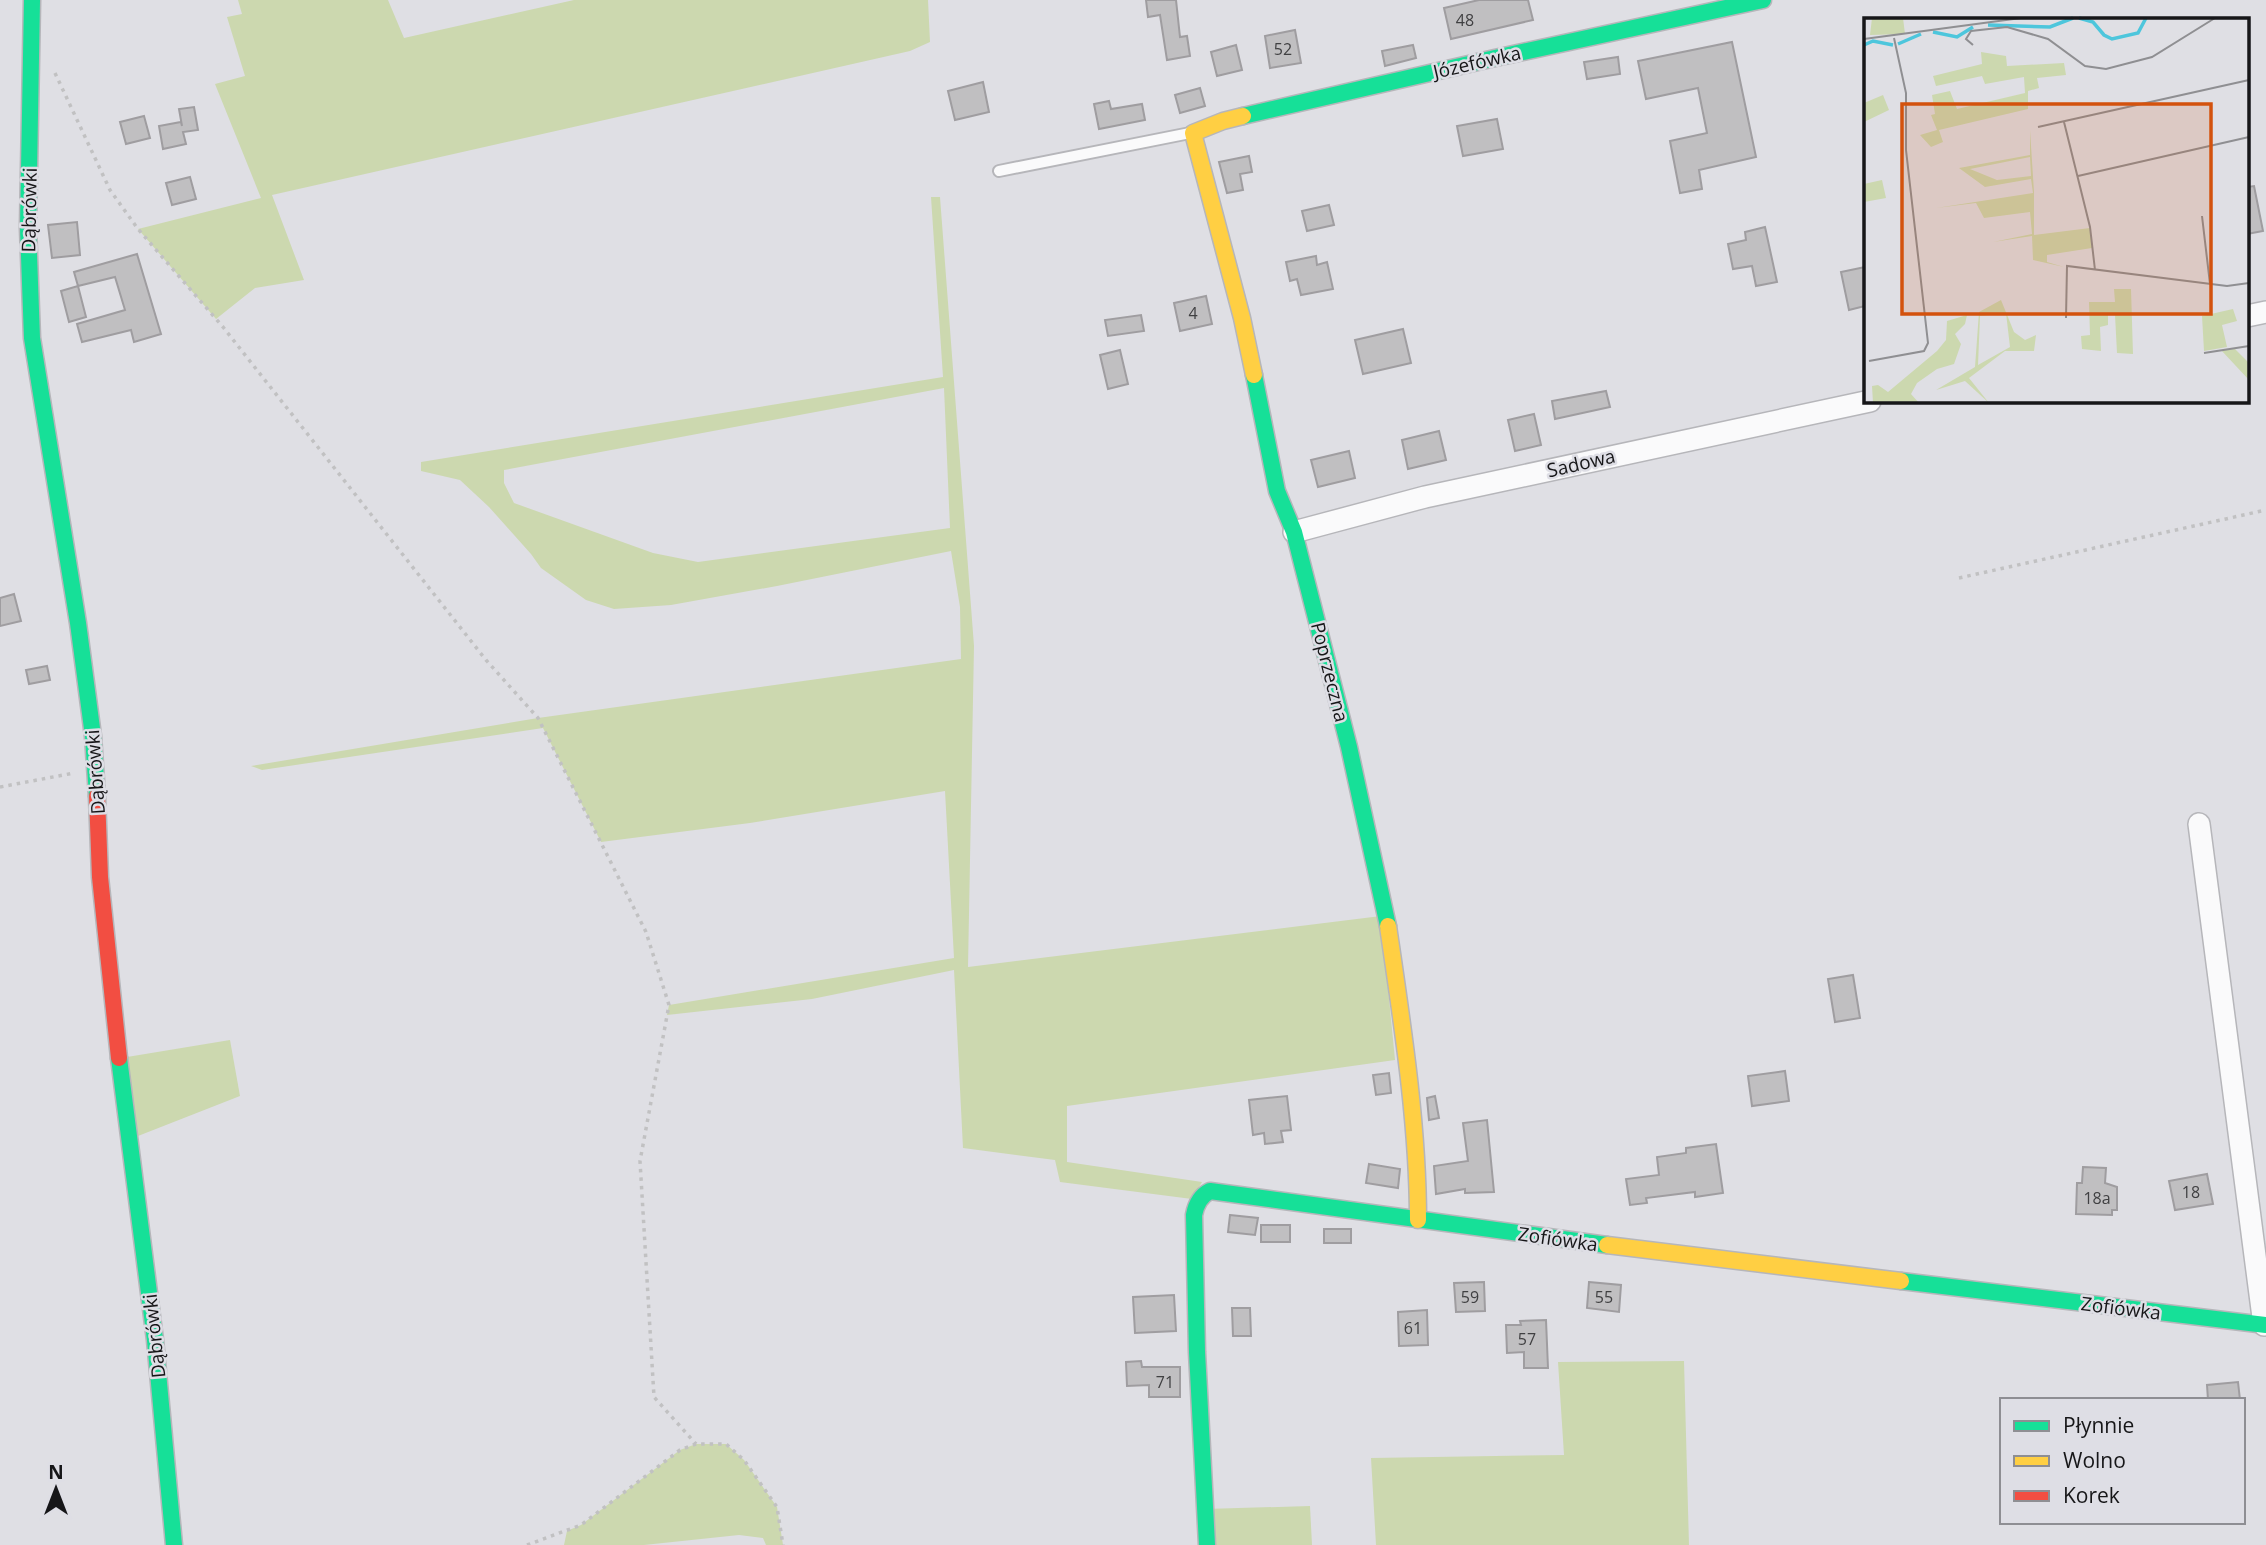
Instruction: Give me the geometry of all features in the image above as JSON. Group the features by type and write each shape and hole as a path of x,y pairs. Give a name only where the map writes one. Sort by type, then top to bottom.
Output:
{"street":[{"name":"Dąbrówki","path":"32,0 28,228 32,338 78,623 96,770 101,890 155,1340 174,1545"},
{"name":"Józefówka","path":"1193,133 1223,121 1454,67 1763,0"},
{"name":"Poprzeczna","path":"1193,133 1242,318 1277,491 1294,532 1349,747 1384,902 1398,995 1417,1164 1418,1220"},
{"path":"2248,316 2266,312"},
{"name":"Sadowa","path":"1294,532 1425,497 1865,402"},
{"path":"2199,824 2265,1325"},
{"name":"Zofiówka","path":"1207,1545 1197,1352 1194,1216 1197,1202 1203,1194 1219,1191 1665,1253 2265,1325"}],"lane":[{"path":"999,171 1193,133"}],"path":[{"path":"52,66 110,190 138,229 223,327 486,660 538,718 646,932 669,1005 640,1161 654,1397 696,1444"},
{"path":"1959,578 2266,510"},
{"path":"0,787 96,770"},
{"path":"527,1545 581,1525 680,1450 696,1444 726,1444 744,1460 778,1507 783,1545"}],"green space":[{"path":"238,0 388,0 404,38 574,0 928,0 930,42 910,51 272,195 304,280 255,288 216,319 138,229 261,198 215,84 245,76 227,17 242,14"},
{"path":"931,197 940,197 974,646 968,967 1381,916 1395,1060 1067,1106 1067,1162 1202,1182 1192,1199 1060,1182 1055,1160 963,1148 954,970 812,999 667,1015 669,1005 954,958 945,791 750,823 601,842 543,728 262,770 251,766 538,718 961,659 960,607 951,551 671,605 614,609 586,600 541,568 489,507 460,480 421,471 421,462 943,377","holes":["944,388 950,528 698,562 653,553 514,503 504,483 504,470"]},
{"path":"230,1040 240,1096 138,1136 127,1057"},
{"path":"1684,1361 1689,1545 1376,1545 1371,1458 1564,1455 1558,1362"},
{"path":"696,1444 726,1444 744,1460 777,1507 783,1545 766,1545 763,1538 739,1535 644,1545 564,1545 567,1531 581,1525 680,1450"},
{"path":"1310,1506 1312,1545 1207,1545 1205,1509"}],"building":[{"path":"1146,0 1176,0 1180,37 1187,36 1190,56 1167,60 1160,15 1148,17"},
{"path":"1479,0 1528,0 1533,20 1451,39 1444,8"},
{"path":"1295,30 1301,63 1270,68 1265,36"},
{"path":"1732,42 1756,157 1699,170 1702,189 1680,193 1670,141 1707,133 1698,88 1646,99 1638,61"},
{"path":"1236,45 1242,70 1217,76 1211,52"},
{"path":"1413,45 1416,58 1385,66 1382,51"},
{"path":"1618,57 1620,74 1587,79 1584,62"},
{"path":"983,82 989,112 955,120 948,91"},
{"path":"1200,88 1205,106 1180,113 1175,95"},
{"path":"1109,101 1111,109 1142,104 1145,120 1099,129 1094,104"},
{"path":"194,107 198,130 183,132 186,144 163,149 159,126 181,122 182,126 179,109"},
{"path":"144,116 150,138 126,144 120,122"},
{"path":"1497,119 1503,149 1463,156 1457,126"},
{"path":"1249,156 1252,172 1240,174 1243,190 1227,193 1219,162"},
{"path":"190,177 196,199 172,205 166,183"},
{"path":"2254,186 2263,231 2248,234 2248,187"},
{"path":"1329,205 1334,225 1307,231 1302,211"},
{"path":"77,222 80,255 52,258 48,225"},
{"path":"1765,227 1777,282 1756,286 1752,266 1733,269 1728,244 1746,240 1745,232"},
{"path":"137,254 161,334 134,342 131,330 82,342 77,324 125,310 115,277 78,286 74,272"},
{"path":"1316,256 1317,265 1327,262 1333,289 1301,295 1297,279 1290,281 1286,262"},
{"path":"1864,267 1864,306 1849,310 1841,272"},
{"path":"78,286 86,317 69,322 61,291"},
{"path":"1206,296 1212,324 1180,331 1174,303"},
{"path":"1141,315 1144,331 1108,336 1105,320"},
{"path":"1403,329 1411,363 1363,374 1355,340"},
{"path":"1120,350 1128,384 1108,389 1100,355"},
{"path":"1606,391 1610,407 1555,419 1552,401"},
{"path":"1534,414 1541,445 1515,451 1508,420"},
{"path":"1439,431 1446,460 1408,469 1402,440"},
{"path":"1349,451 1355,478 1318,487 1311,460"},
{"path":"14,594 21,621 0,626 0,598"},
{"path":"47,666 50,680 29,684 26,670"},
{"path":"1853,975 1860,1018 1835,1022 1828,979"},
{"path":"1785,1071 1789,1101 1752,1106 1748,1076"},
{"path":"1389,1073 1391,1093 1376,1095 1373,1075"},
{"path":"1287,1096 1291,1130 1281,1131 1283,1142 1265,1144 1264,1133 1253,1135 1249,1100"},
{"path":"1435,1096 1439,1118 1429,1120 1427,1098"},
{"path":"1487,1120 1494,1192 1465,1193 1465,1189 1436,1194 1434,1166 1468,1161 1463,1123"},
{"path":"1716,1144 1723,1193 1695,1197 1695,1192 1646,1198 1647,1203 1630,1205 1626,1179 1659,1175 1657,1157 1686,1153 1686,1148"},
{"path":"1369,1164 1400,1169 1398,1188 1366,1183"},
{"path":"2083,1167 2106,1168 2105,1183 2117,1187 2117,1210 2112,1210 2112,1215 2076,1214 2077,1183 2082,1183"},
{"path":"2207,1174 2213,1204 2175,1210 2169,1181"},
{"path":"1230,1215 1258,1218 1255,1235 1228,1232"},
{"path":"1261,1225 1290,1225 1290,1242 1261,1242"},
{"path":"1324,1229 1351,1229 1351,1243 1324,1243"},
{"path":"1484,1282 1485,1311 1456,1312 1454,1283"},
{"path":"1589,1282 1621,1285 1619,1312 1587,1308"},
{"path":"1174,1295 1176,1331 1135,1333 1133,1297"},
{"path":"1232,1308 1250,1308 1251,1336 1233,1336"},
{"path":"1427,1310 1428,1345 1399,1346 1398,1312"},
{"path":"1546,1320 1548,1368 1524,1368 1524,1352 1507,1353 1506,1325 1521,1325 1520,1321"},
{"path":"1141,1361 1142,1367 1180,1367 1180,1397 1149,1397 1149,1385 1127,1386 1126,1362"},
{"path":"2238,1382 2240,1398 2208,1398 2207,1385"}],"traffic: fast":[{"path":"32,0 28,228 32,338 78,623 93,736 97,796"},
{"path":"1243,116 1763,0"},
{"path":"1254,375 1277,491 1294,532 1349,747 1388,926"},
{"path":"119,1058 155,1340 174,1545"},
{"path":"1207,1545 1197,1352 1194,1215 1199,1201 1207,1193 1210,1191 1607,1245"},
{"path":"1901,1281 2266,1325"}],"traffic: slow":[{"path":"1243,116 1193,133 1242,318 1254,375"},
{"path":"1388,926 1412,1110 1418,1220"},
{"path":"1607,1245 1901,1281"}],"traffic: jam":[{"path":"97,796 100,877 119,1058"}]}
